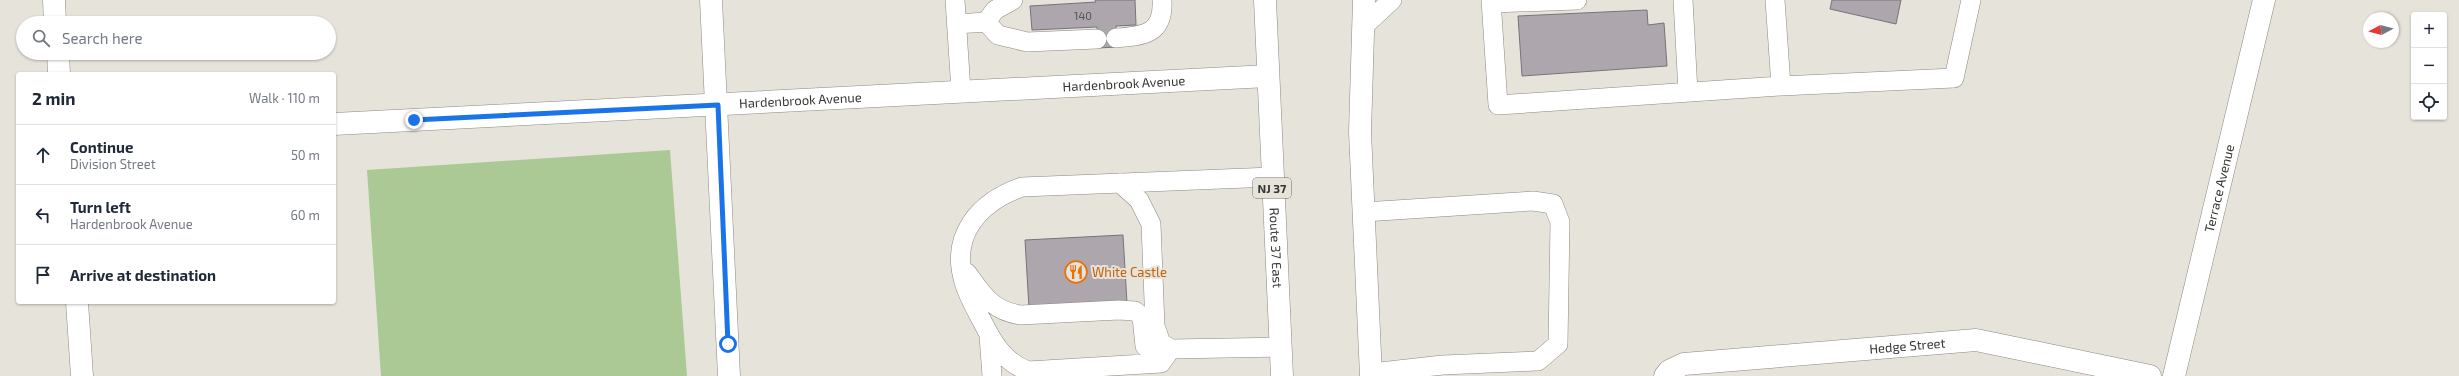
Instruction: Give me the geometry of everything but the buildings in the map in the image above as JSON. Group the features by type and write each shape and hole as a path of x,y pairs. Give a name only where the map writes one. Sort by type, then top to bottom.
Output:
{"main road":[{"path":"54,0 55,16"},
{"path":"711,0 718,105 730,376"},
{"name":"Route 37 East","path":"1265,0 1282,376"},
{"path":"1364,0 1360,132 1371,374"},
{"name":"Terrace Avenue","path":"2174,376 2264,0"},
{"path":"58,60 59,72"},
{"name":"Hardenbrook Avenue","path":"336,124 1268,76"},
{"path":"76,304 82,376"},
{"name":"Hedge Street","path":"1665,376 1668,371 1684,364 1976,340 2150,376"}],"lane":[{"path":"955,0 961,91"},
{"path":"957,24 986,22 996,10 1013,0"},
{"path":"1116,38 1150,33 1156,26 1160,17 1162,0"},
{"path":"1364,26 1392,0"},
{"path":"1577,0 1491,1 1498,105 1781,86 1954,78 1971,0"},
{"path":"1683,0 1688,92"},
{"path":"1775,0 1781,86"},
{"path":"986,22 998,35 1027,42 1097,39"},
{"path":"1171,349 1161,363 1028,371 1015,366 1003,356 989,334 966,288 960,264 960,248 968,228 976,216 1004,193 1022,187 1272,177"},
{"path":"1120,183 1139,200 1151,224 1155,326 1161,343 1171,349"},
{"path":"1364,212 1533,201 1553,204 1560,222 1558,344 1538,361 1443,365 1371,374"},
{"path":"1135,311 1143,299 1151,224"},
{"path":"960,264 992,305 1006,313 1021,315 1119,310 1135,311 1142,317 1145,346 1171,349 1281,347"},
{"path":"989,334 992,376"}],"green space":[{"path":"670,150 687,376 381,376 367,170"}],"place":[{"name":"White Castle","path":"1076,272"}],"route":[{"path":"414,120 718,105 728,344"}]}
